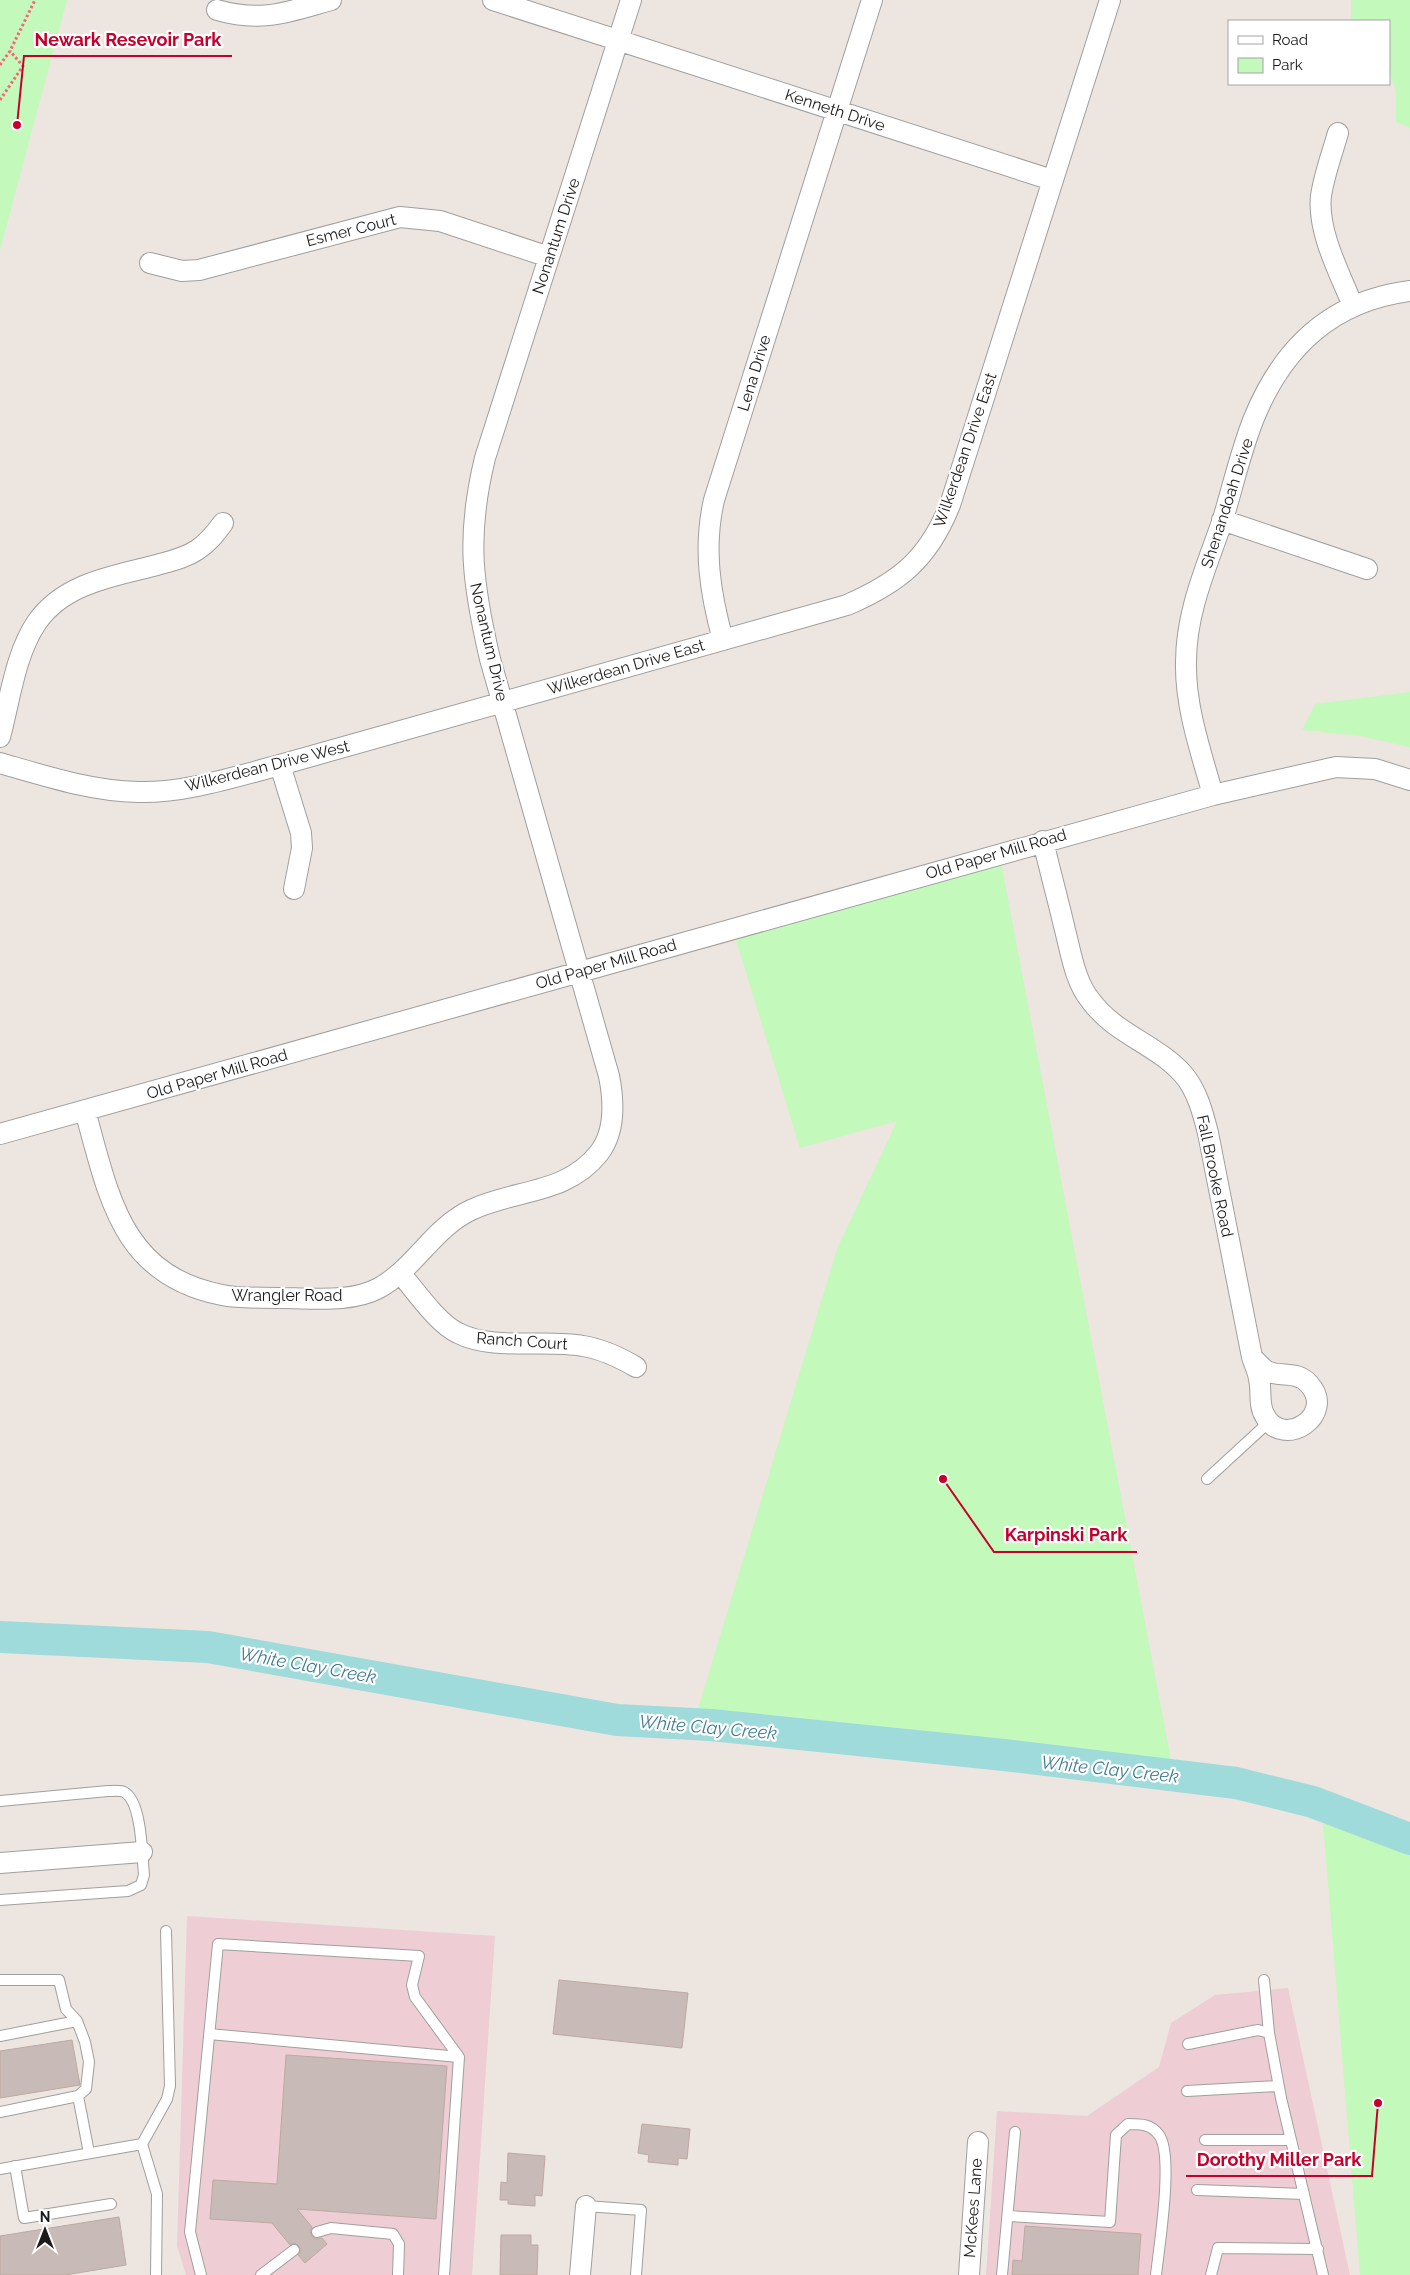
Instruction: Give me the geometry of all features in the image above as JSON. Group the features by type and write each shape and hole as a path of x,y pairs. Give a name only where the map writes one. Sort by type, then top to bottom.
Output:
{"street":[{"path":"217,10 237,16 272,16 331,0"},
{"name":"Kenneth Drive","path":"493,0 1052,180"},
{"name":"Nonantum Drive","path":"613,1112 610,1076 503,702 476,598 472,567 474,514 485,458 631,0"},
{"name":"Lena Drive","path":"723,640 711,590 708,561 710,520 714,500 872,0"},
{"name":"Wilkerdean Drive East","path":"503,702 847,604 891,584 910,568 927,549 941,528 950,505 1110,0"},
{"path":"1338,133 1323,186 1321,212 1326,235 1353,306"},
{"name":"Esmer Court","path":"150,263 182,271 199,270 400,217 440,221 550,257"},
{"name":"Shenandoah Drive","path":"1213,795 1195,729 1188,693 1186,637 1194,603 1253,419 1278,370 1297,346 1313,330 1353,306 1410,291"},
{"path":"1222,520 1367,569"},
{"path":"0,737 27,640 36,623 49,607 67,594 87,584 175,560 196,551 211,538 223,523"},
{"name":"Wilkerdean Drive West","path":"0,763 73,783 107,790 138,792 171,790 206,784 280,765 503,702"},
{"path":"280,765 301,833 302,848 294,889"},
{"name":"Old Paper Mill Road","path":"0,1134 1213,795 1336,766 1375,769 1410,780"},
{"name":"Fall Brooke Road","path":"1043,841 1074,963 1089,1000 1117,1028 1168,1060 1184,1075 1199,1104 1208,1133 1252,1357 1259,1377 1262,1408 1269,1422"},
{"name":"Wrangler Road","path":"85,1111 112,1204 121,1223 146,1257 181,1281 202,1290 223,1295 337,1298 378,1288 400,1273 440,1230 471,1210 491,1202 553,1186 571,1178 586,1168 601,1151 609,1132 613,1112"},
{"name":"Ranch Court","path":"400,1273 444,1324 457,1333 470,1338 490,1341 581,1345 602,1350 636,1367"},
{"path":"1252,1357 1271,1372 1302,1378 1308,1382 1316,1397 1315,1410 1308,1422 1301,1427 1282,1429 1269,1422"},
{"path":"0,1863 142,1852"},
{"name":"McKees Lane","path":"969,2275 978,2142"},
{"path":"580,2275 586,2206"}],"lane":[{"path":"1207,1479 1269,1422"},
{"path":"0,1801 123,1791 132,1798 137,1810 144,1874 141,1885 128,1891 0,1900"},
{"path":"156,2275 157,2194 142,2144 167,2099 170,2086 166,1931"},
{"path":"201,2275 190,2232 218,1944 419,1956 412,1985 415,1997 459,2057 444,2275"},
{"path":"0,1980 58,1980 66,2009 77,2021 89,2062 86,2089 78,2096 0,2112"},
{"path":"1264,1980 1269,2033 1278,2086 1323,2275"},
{"path":"0,2036 77,2021"},
{"path":"1188,2044 1258,2030 1269,2033"},
{"path":"209,2034 459,2057"},
{"path":"1187,2091 1278,2086"},
{"path":"78,2096 89,2154"},
{"path":"1008,2216 1110,2222 1116,2135 1128,2124 1145,2124 1160,2136 1165,2153 1164,2211 1156,2275"},
{"path":"1002,2275 1015,2132"},
{"path":"1205,2140 1291,2140"},
{"path":"0,2169 142,2144"},
{"path":"15,2166 24,2218 111,2204"},
{"path":"1197,2190 1304,2194"},
{"path":"586,2206 640,2210 636,2275"},
{"path":"317,2232 331,2228 393,2234 399,2244 398,2275"},
{"path":"1211,2275 1218,2248 1318,2249"},
{"path":"261,2275 294,2250"}],"path":[{"path":"0,65 10,51 35,0"},
{"path":"0,100 22,66 10,51"}],"shaded area":[{"path":"187,1916 495,1936 472,2275 186,2275 177,2246"},
{"path":"1288,1988 1350,2275 986,2275 997,2111 1087,2116 1159,2067 1171,2023 1215,1995"}],"green space":[{"path":"0,0 67,0 0,250"},
{"path":"1351,0 1410,0 1410,128 1396,122 1396,91 1390,74 1390,20 1351,20"},
{"path":"1410,692 1410,747 1360,736 1302,730 1315,704"},
{"path":"1000,857 1171,1760 955,1747 895,1740 812,1721 753,1714 715,1713 698,1709 837,1249 897,1121 800,1148 736,940"},
{"path":"1323,1823 1410,1855 1410,2275 1360,2275"}],"building":[{"path":"559,1980 688,1993 682,2048 553,2034"},
{"path":"72,2040 80,2085 0,2098 0,2051"},
{"path":"286,2055 447,2066 436,2219 297,2209 312,2227 310,2231 312,2237 316,2239 322,2238 327,2244 305,2263 298,2255 301,2250 299,2246 294,2243 290,2245 272,2223 210,2219 213,2180 277,2184"},
{"path":"642,2124 690,2129 687,2159 678,2158 678,2165 648,2162 649,2155 638,2153"},
{"path":"508,2153 545,2156 542,2196 535,2195 535,2206 508,2204 508,2200 500,2200 501,2182 507,2183"},
{"path":"119,2217 126,2265 65,2275 0,2275 0,2236"},
{"path":"1025,2226 1141,2234 1138,2275 1012,2275 1013,2260 1022,2261"},
{"path":"501,2235 531,2235 531,2245 538,2245 537,2275 500,2275"}],"waterway":[{"name":"White Clay Creek","path":"0,1637 208,1647 617,1720 711,1725 1004,1755 1236,1783 1313,1802 1410,1839"}],"place":[{"name":"Newark Resevoir Park","path":"17,125"},
{"name":"Karpinski Park","path":"943,1479"},
{"name":"Dorothy Miller Park","path":"1378,2103"}]}
